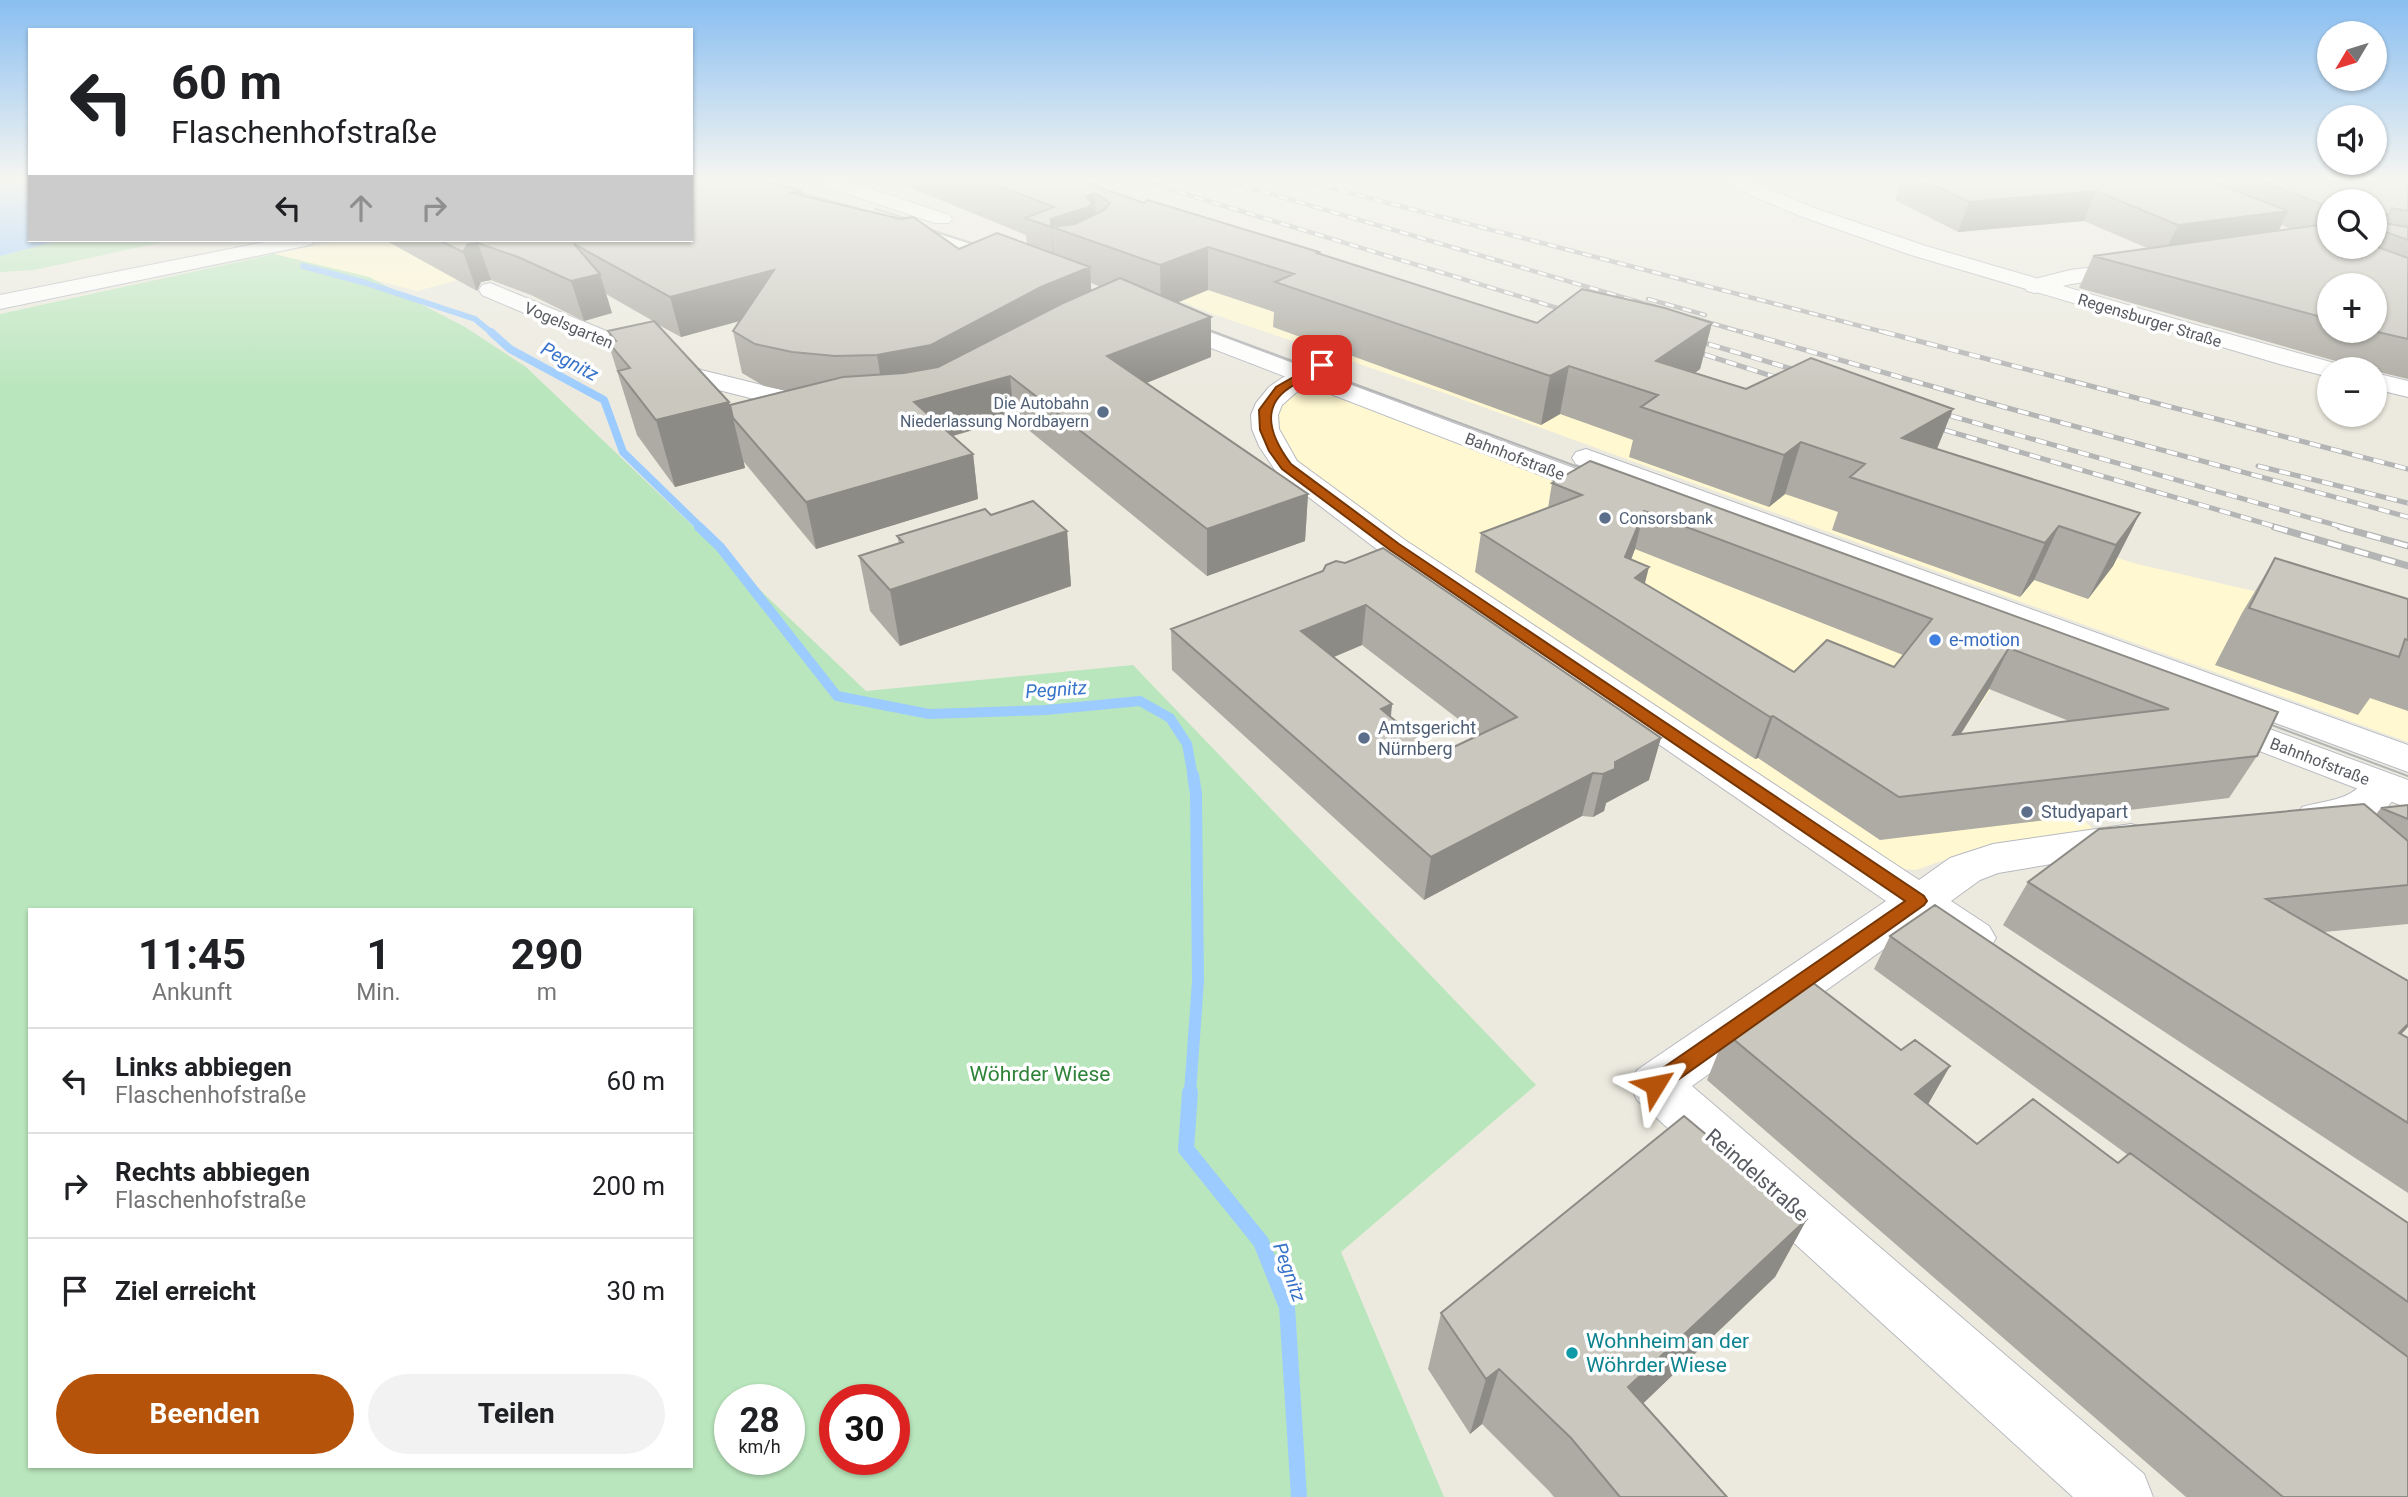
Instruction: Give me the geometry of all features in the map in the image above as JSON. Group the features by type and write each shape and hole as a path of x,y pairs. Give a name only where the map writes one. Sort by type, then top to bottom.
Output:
{"main road":[{"path":"0,282 150,251"},
{"path":"0,302 249,251"},
{"path":"981,251 1031,263 1003,251"},
{"name":"Regensburger Straße","path":"1923,251 2215,339 2317,366"},
{"path":"2035,286 2070,277 2161,266"},
{"name":"Vogelsgarten","path":"490,290 692,376 809,406 842,410"},
{"name":"Bahnhofstraße","path":"1148,307 2399,780"},
{"path":"1314,369 1274,395 1265,410 1266,430 1275,451 1287,467 1303,481 1394,547 2004,959"},
{"name":"Bahnhofstraße","path":"1314,369 2138,692"},
{"path":"2387,384 2408,389"},
{"path":"1357,561 1394,547"},
{"name":"Bahnhofstraße","path":"2190,712 2399,780"},
{"path":"2277,821 2358,810 2399,780"},
{"name":"Reindelstraße","path":"2122,1497 1655,1085 1965,869 1993,859 2072,845 2181,832"}],"shaded area":[{"path":"290,251 565,251 417,291 274,254"},
{"path":"1145,251 1194,251 1955,507 2137,564 2408,627 2408,742 1450,395 1213,314 1095,266"},
{"path":"1313,391 1328,394 2013,656 1944,759 2031,766 2094,830 1978,848 1916,870 1890,868 1301,471 1280,441 1278,410 1281,403 1290,396"}],"green space":[{"path":"20,251 122,251 34,270 0,272 0,256"},
{"name":"Wöhrder Wiese","path":"274,254 369,277 465,327 526,367 866,691 1133,665 1536,1085 1341,1252 1444,1497 0,1497 0,314"}],"water":[{"path":"0,251 20,251 0,256"}],"building":[{"path":"500,251 580,251 600,274 571,281"},
{"path":"586,251 1046,251 1090,267 1041,287 931,345 877,355 835,356 792,352 755,344 733,331 774,270 670,297"},
{"path":"1120,251 1198,251 1160,265"},
{"path":"1220,251 1315,251 1537,323 1582,289 1665,308 1712,323 1656,361 1746,389 1811,358 1953,409 1902,438 2140,513 2116,545 2059,526 2045,543 1850,477 1865,464 1801,442 1784,455 1641,407 1658,395 1569,366 1550,376 1275,282 1294,274"},
{"path":"2130,251 2317,251 2317,259 2387,259 2388,251 2408,258 2408,339 2387,334 2387,273 2317,273 2317,316 2093,256"},
{"path":"1120,278 1211,317 1107,356 1308,494 1207,529 1010,376 914,402 973,454 806,502 733,418 730,405 843,377 904,373 938,367 1063,303"},
{"path":"654,321 729,402 656,420 618,371 630,368 608,342 616,341 608,331"},
{"path":"1590,461 2278,712 2257,756 1899,797 1481,533 1582,495 1552,483","holes":["1644,511 1932,619 1894,667 1827,640 1794,672 1635,578 1649,567 1625,557","2009,648 2169,709 1953,735"]},
{"path":"1033,501 1067,531 890,590 859,556 903,542 897,536 985,509 991,515"},
{"path":"1383,548 1661,738 1615,762 1615,769 1603,774 1593,773 1431,857 1171,629 1323,571 1326,565 1336,561 1345,563","holes":["1366,605 1517,717 1437,755 1381,709 1392,704 1301,631"]},
{"path":"2275,558 2408,599 2408,640 2405,639 2399,657 2249,608"},
{"path":"2364,804 2408,841 2408,885 2266,899 2408,981 2408,1024 2399,1033 2408,1038 2408,1123 2028,882 2099,829"},
{"path":"2408,805 2408,819 2381,808"},
{"path":"1935,905 2408,1223 2408,1302 1890,936"},
{"path":"1808,979 1901,1050 1915,1040 1950,1066 1915,1094 1977,1144 2033,1099 2118,1163 2130,1153 2408,1357 2408,1497 2283,1497 1726,1033"},
{"name":"Wohnheim an der Wöhrder Wiese","path":"1684,1116 1807,1219 1628,1387 1727,1497 1620,1497 1571,1438 1499,1369 1486,1379 1441,1313"}],"waterway":[{"name":"Pegnitz","path":"303,266 366,283 475,319 493,334"},
{"name":"Pegnitz","path":"491,332 510,349 604,400 623,452 701,528"},
{"name":"Pegnitz","path":"699,527 720,547 837,696 929,714 1046,710 1140,701 1170,718 1187,744 1193,777"},
{"name":"Pegnitz","path":"1190,1093 1198,981 1196,794 1193,775"},
{"name":"Pegnitz","path":"1190,1092 1186,1149 1261,1242 1287,1307 1299,1497"}],"tram line":[{"path":"1193,324 1597,474"},
{"path":"2253,718 2408,776"}],"railway":[{"path":"1371,251 1577,314"},
{"path":"1465,251 1656,307"},
{"path":"1572,251 1891,334"},
{"path":"1648,299 1705,315"},
{"path":"1693,318 1749,334"},
{"path":"1743,332 2004,407 2408,517"},
{"path":"1884,332 2408,469"},
{"path":"1688,338 1809,374"},
{"path":"1684,348 1791,382"},
{"path":"1930,410 2346,528"},
{"path":"1924,424 2280,528"},
{"path":"2258,466 2408,503"},
{"path":"2274,527 2408,566"},
{"path":"2340,527 2408,546"}],"place":[{"name":"Die Autobahn Niederlassung Nordbayern","path":"1103,412"},
{"name":"Consorsbank","path":"1605,518"},
{"name":"e-motion","path":"1935,640"},
{"name":"Amtsgericht Nürnberg","path":"1364,738"},
{"name":"Studyapart","path":"2027,812"},
{"name":"Wohnheim an der Wöhrder Wiese","path":"1572,1353"}],"route":[{"path":"1322,365 1280,390 1270,399 1265,410 1266,430 1275,451 1287,467 1394,547 1918,901 1655,1085"}]}
